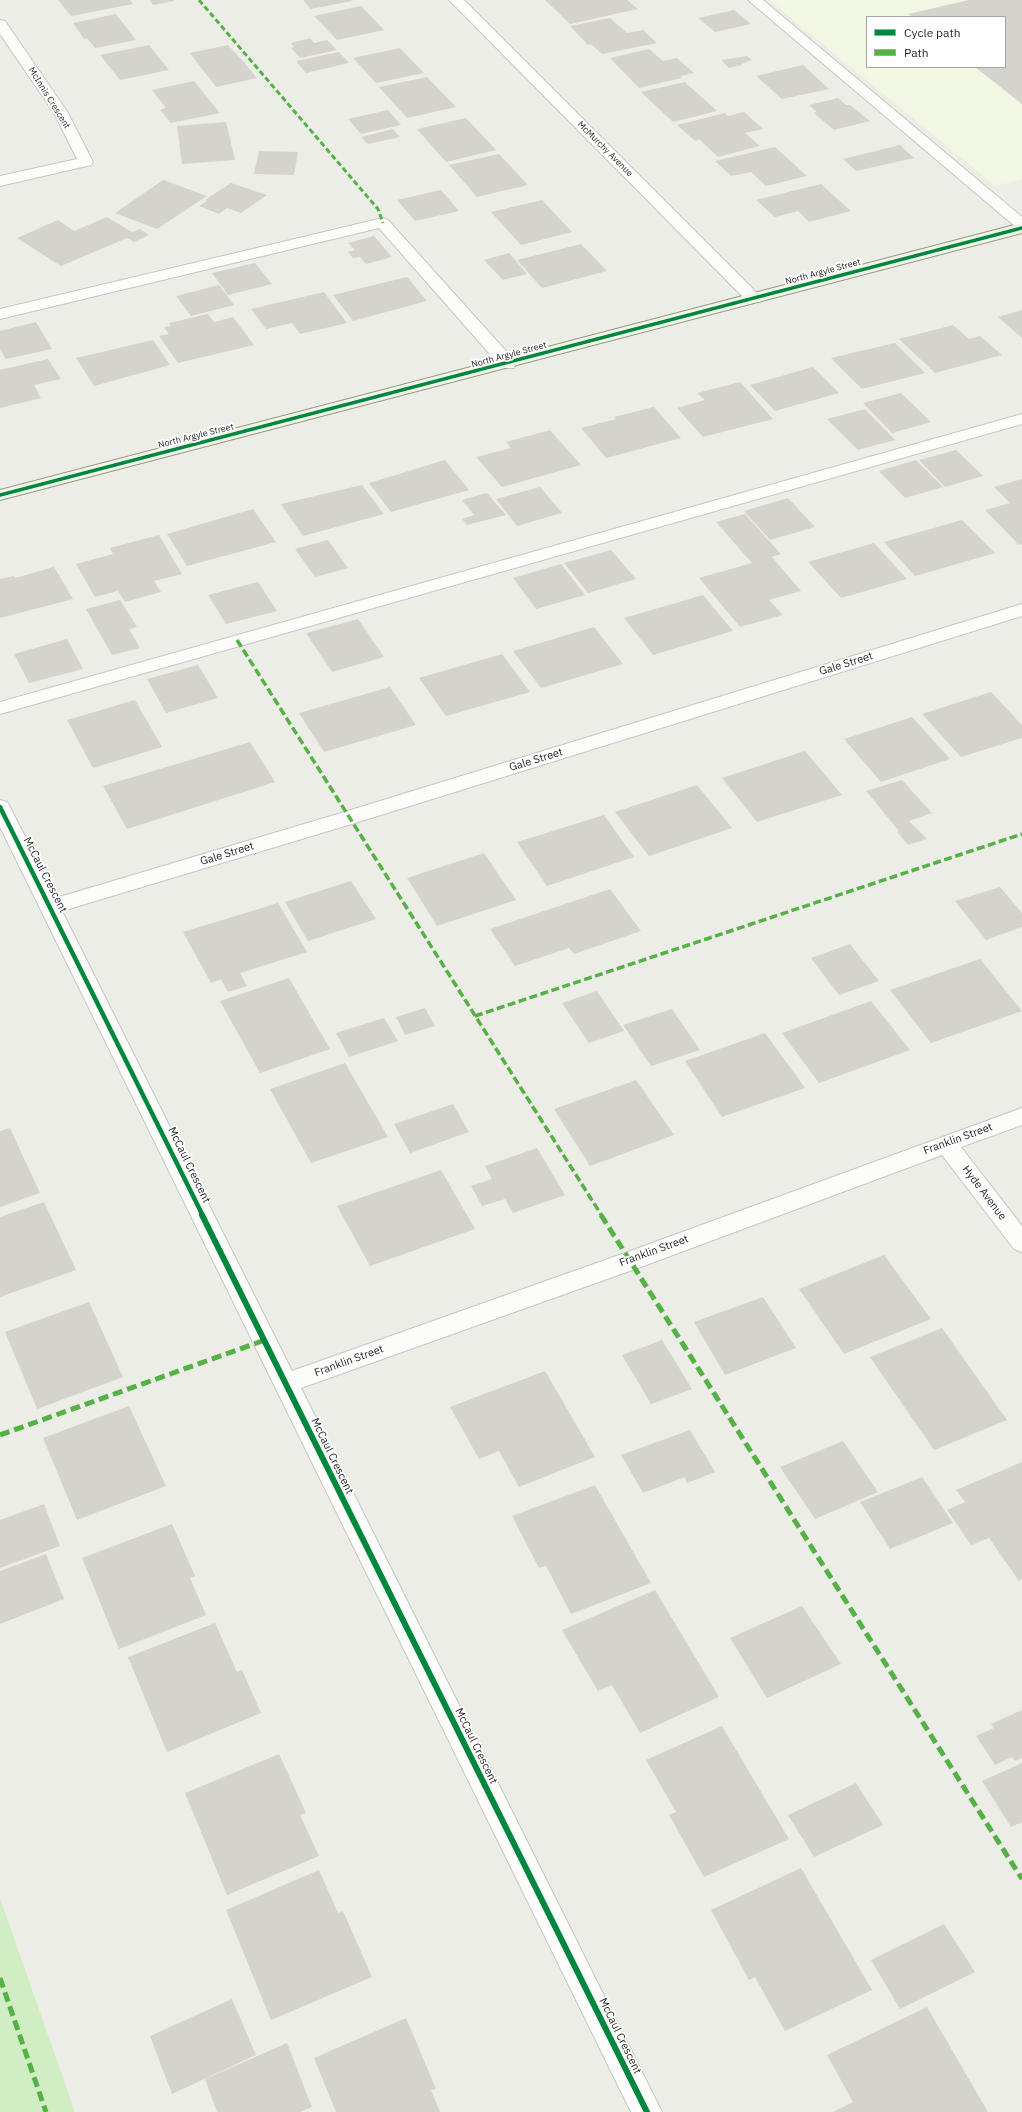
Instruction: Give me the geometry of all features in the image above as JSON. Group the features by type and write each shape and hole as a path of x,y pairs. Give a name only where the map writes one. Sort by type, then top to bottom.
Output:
{"street":[{"name":"McMurchy Avenue","path":"456,0 754,299"},
{"path":"754,0 1022,227"},
{"name":"McInnis Crescent","path":"0,24 61,113 86,162 0,181"},
{"path":"0,314 383,223 508,364"},
{"name":"North Argyle Street","path":"0,495 508,364 1022,227"},
{"path":"0,708 1022,419"},
{"name":"Gale Street","path":"50,907 348,818 1022,610"},
{"name":"McCaul Crescent","path":"0,807 647,2112"},
{"name":"Franklin Street","path":"285,1384 630,1261 1022,1116"},
{"name":"Hyde Avenue","path":"946,1144 1022,1243"}],"shaded area":[{"path":"769,0 1022,0 1022,179 996,186"}],"green space":[{"path":"0,1898 75,2112 0,2112"}],"building":[{"path":"58,0 130,0 133,4 71,16"},
{"path":"150,0 174,0 174,1 153,5"},
{"path":"303,0 351,0 352,1 311,9"},
{"path":"545,0 627,0 638,9 570,24"},
{"path":"969,0 1022,0 1022,104 976,68 1006,68 1006,16 911,16 908,14"},
{"path":"361,6 384,30 337,40 314,16"},
{"path":"734,10 751,24 715,32 698,18"},
{"path":"116,14 136,40 95,48 87,38 84,39 73,23"},
{"path":"610,18 627,33 643,30 657,43 602,54 591,44 588,45 570,26"},
{"path":"310,38 314,43 327,40 337,50 300,58 291,48 294,47 291,43"},
{"path":"149,45 169,70 120,80 100,55"},
{"path":"228,45 257,78 216,87 190,53"},
{"path":"400,48 424,73 376,83 353,58"},
{"path":"649,49 663,61 677,58 694,73 680,76 682,78 639,88 610,58"},
{"path":"339,52 349,63 306,73 296,61"},
{"path":"747,56 752,60 741,64 742,65 729,68 721,60"},
{"path":"803,65 829,89 782,99 756,76"},
{"path":"427,77 456,107 407,118 379,87"},
{"path":"194,81 220,113 171,123 160,110 166,108 152,90"},
{"path":"685,82 717,111 673,122 641,92"},
{"path":"838,98 846,105 850,105 870,121 834,130 814,113 817,112 809,105"},
{"path":"388,110 401,125 361,134 348,119"},
{"path":"744,112 763,129 745,133 760,146 718,157 699,139 695,141 677,125 725,113 728,116"},
{"path":"466,118 496,150 446,162 417,129"},
{"path":"226,122 235,160 182,164 177,126"},
{"path":"393,129 400,137 368,144 361,137"},
{"path":"900,145 914,158 856,171 843,159"},
{"path":"775,147 807,176 766,186 751,172 731,176 715,161"},
{"path":"259,151 298,152 294,175 254,174"},
{"path":"499,154 528,185 477,197 449,165"},
{"path":"163,180 207,196 157,229 115,213"},
{"path":"231,183 267,195 241,213 227,208 219,214 199,206 207,201 205,200"},
{"path":"821,184 851,211 809,222 798,211 775,217 756,200"},
{"path":"441,190 459,211 415,221 397,200"},
{"path":"542,200 572,232 521,245 491,212"},
{"path":"107,217 132,232 140,229 149,235 134,242 127,238 61,266 17,238 58,220 74,231"},
{"path":"374,236 392,257 366,264 360,257 353,258 348,252 355,250 348,243"},
{"path":"581,244 607,271 542,288 517,260"},
{"path":"509,253 527,274 503,280 484,260"},
{"path":"255,263 272,284 228,295 212,273"},
{"path":"407,277 427,301 353,321 333,295"},
{"path":"219,285 234,305 191,316 176,296"},
{"path":"324,292 347,323 300,334 292,323 266,329 251,309"},
{"path":"1022,310 1022,338 998,317"},
{"path":"208,314 214,322 233,317 254,345 178,363 159,336 169,334 164,327 171,326 169,323"},
{"path":"36,322 52,349 6,359 0,349 0,331"},
{"path":"953,325 969,339 980,336 1002,355 935,373 899,339"},
{"path":"153,340 170,365 94,386 76,358"},
{"path":"895,343 925,373 862,389 831,358"},
{"path":"48,359 61,379 34,385 41,398 0,408 0,370"},
{"path":"813,367 839,393 775,411 750,385"},
{"path":"740,382 773,419 703,437 677,408 705,400 697,393"},
{"path":"901,393 931,422 892,433 863,403"},
{"path":"654,407 681,438 606,458 581,428 616,419 614,417"},
{"path":"865,409 895,440 858,450 827,419"},
{"path":"550,430 581,465 502,487 476,457 511,448 506,442"},
{"path":"956,450 983,476 945,487 919,460"},
{"path":"445,460 469,490 391,512 369,483"},
{"path":"916,460 943,487 905,498 879,471"},
{"path":"1022,479 1022,544 1019,545 985,510 1010,503 994,487"},
{"path":"362,485 384,514 303,536 281,504"},
{"path":"540,487 562,513 517,526 496,499"},
{"path":"487,493 506,515 467,525 462,519 474,515 462,500"},
{"path":"788,498 815,527 770,540 744,511"},
{"path":"253,509 276,542 187,566 167,534"},
{"path":"745,514 781,554 768,558 772,557 801,591 769,600 783,615 740,627 699,578 752,563 716,522"},
{"path":"962,520 995,553 915,576 884,542"},
{"path":"159,535 182,574 154,581 161,592 125,602 118,591 95,597 76,564 113,554 110,548"},
{"path":"328,540 348,568 315,577 295,549"},
{"path":"874,543 907,579 841,598 808,562"},
{"path":"611,550 636,579 588,593 564,563"},
{"path":"561,564 585,595 536,609 513,578"},
{"path":"54,567 73,599 0,618 0,579 14,576 15,578"},
{"path":"258,582 277,611 226,624 208,595"},
{"path":"703,595 733,631 653,655 624,618"},
{"path":"120,600 137,627 129,629 140,648 112,655 86,609"},
{"path":"358,619 384,657 332,672 306,633"},
{"path":"594,627 623,664 541,688 513,651"},
{"path":"67,639 83,669 29,683 14,654"},
{"path":"502,654 530,692 446,716 419,678"},
{"path":"198,665 218,698 166,713 147,679"},
{"path":"390,687 416,725 324,752 299,713"},
{"path":"991,692 1022,725 1022,738 961,757 922,714"},
{"path":"135,700 162,747 93,768 67,720"},
{"path":"912,717 950,759 881,782 844,739"},
{"path":"250,742 275,782 127,829 103,786"},
{"path":"805,751 842,795 757,822 722,778"},
{"path":"902,780 932,813 909,821 927,839 908,845 897,832 899,831 866,791"},
{"path":"697,785 732,828 649,856 615,812"},
{"path":"604,815 634,857 547,886 517,842"},
{"path":"484,853 516,900 437,926 407,878"},
{"path":"351,881 376,919 308,941 285,902"},
{"path":"1000,887 1022,913 1022,927 986,940 955,901"},
{"path":"610,889 641,931 574,954 569,948 515,966 490,929"},
{"path":"278,903 307,952 240,973 247,986 228,992 221,979 211,983 183,932"},
{"path":"850,944 879,981 839,995 811,958"},
{"path":"980,959 1022,1011 931,1043 890,990"},
{"path":"289,978 330,1049 260,1073 220,1001"},
{"path":"597,991 624,1031 589,1043 562,1003"},
{"path":"871,1001 910,1050 819,1083 782,1033"},
{"path":"425,1008 435,1026 405,1035 396,1017"},
{"path":"672,1009 700,1050 651,1066 623,1025"},
{"path":"384,1018 398,1041 349,1057 336,1033"},
{"path":"765,1033 805,1088 722,1117 685,1061"},
{"path":"345,1063 388,1137 311,1163 270,1089"},
{"path":"636,1080 674,1135 590,1166 554,1109"},
{"path":"453,1104 469,1132 410,1153 394,1124"},
{"path":"10,1128 40,1193 0,1207 0,1131"},
{"path":"537,1148 565,1195 513,1213 505,1199 482,1206 471,1186 492,1179 485,1166"},
{"path":"441,1170 475,1229 370,1266 337,1206"},
{"path":"44,1202 76,1270 0,1297 0,1217"},
{"path":"884,1255 931,1319 844,1354 799,1289"},
{"path":"763,1297 796,1348 725,1375 694,1322"},
{"path":"89,1302 123,1377 37,1409 5,1332"},
{"path":"942,1328 1007,1420 934,1450 870,1357"},
{"path":"662,1340 692,1389 651,1404 622,1355"},
{"path":"545,1371 595,1457 519,1487 499,1451 479,1459 450,1407"},
{"path":"129,1406 166,1486 77,1520 43,1438"},
{"path":"690,1430 715,1472 687,1483 685,1477 643,1493 621,1455"},
{"path":"843,1441 878,1492 815,1519 780,1467"},
{"path":"1022,1462 1022,1579 1019,1581 989,1538 971,1545 947,1510 965,1502 956,1490"},
{"path":"922,1477 953,1523 890,1549 860,1502"},
{"path":"595,1485 651,1583 571,1614 546,1566 539,1568 512,1516"},
{"path":"44,1504 60,1546 0,1568 0,1520"},
{"path":"172,1524 195,1576 190,1578 206,1615 119,1649 82,1558"},
{"path":"46,1554 64,1599 0,1624 0,1571"},
{"path":"655,1590 719,1697 640,1733 612,1685 598,1691 562,1630"},
{"path":"802,1606 841,1664 767,1698 730,1638"},
{"path":"215,1623 237,1672 242,1670 261,1713 167,1752 128,1657"},
{"path":"1022,1710 1022,1758 1015,1761 1012,1757 995,1765 976,1736 994,1728 991,1724"},
{"path":"722,1726 789,1839 704,1877 669,1815 676,1812 646,1760"},
{"path":"279,1754 306,1813 300,1815 319,1856 227,1895 185,1793"},
{"path":"1022,1763 1022,1822 1011,1827 982,1781"},
{"path":"856,1783 883,1825 814,1857 788,1815"},
{"path":"801,1868 872,1990 785,2031 755,1977 749,1980 711,1910"},
{"path":"319,1870 338,1913 343,1911 372,1977 271,2020 226,1910"},
{"path":"944,1924 975,1972 900,2009 871,1960"},
{"path":"232,1999 256,2055 172,2094 150,2036"},
{"path":"927,2007 988,2112 833,2112 853,2102 827,2055"},
{"path":"406,2018 436,2089 431,2090 440,2112 336,2112 314,2058"},
{"path":"287,2043 312,2107 300,2112 217,2112 205,2079"}],"marked path":[{"path":"199,0 378,209 383,223"},
{"path":"237,640 1022,1879"},
{"path":"475,1016 1022,834"},
{"path":"0,1435 265,1340"},
{"path":"0,1978 46,2112"}],"cycle path":[{"path":"0,495 1022,228"},
{"path":"0,807 647,2112"}]}
